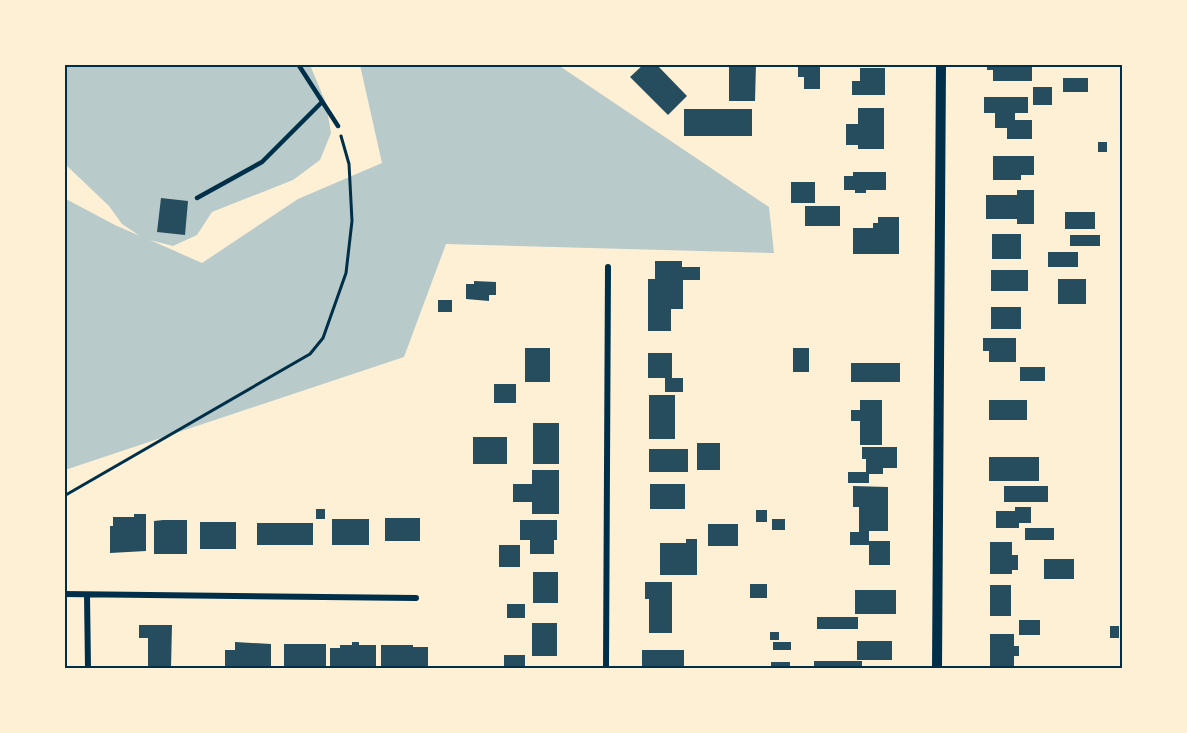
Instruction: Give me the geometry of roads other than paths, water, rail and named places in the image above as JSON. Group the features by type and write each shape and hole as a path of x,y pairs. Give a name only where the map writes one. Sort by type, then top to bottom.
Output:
{"street":[{"path":"937,669 941,64"},
{"path":"606,669 608,267"},
{"path":"64,594 416,598"},
{"path":"87,595 88,669"}],"lane":[{"path":"298,64 338,126"},
{"path":"197,198 262,162 322,102"}]}
